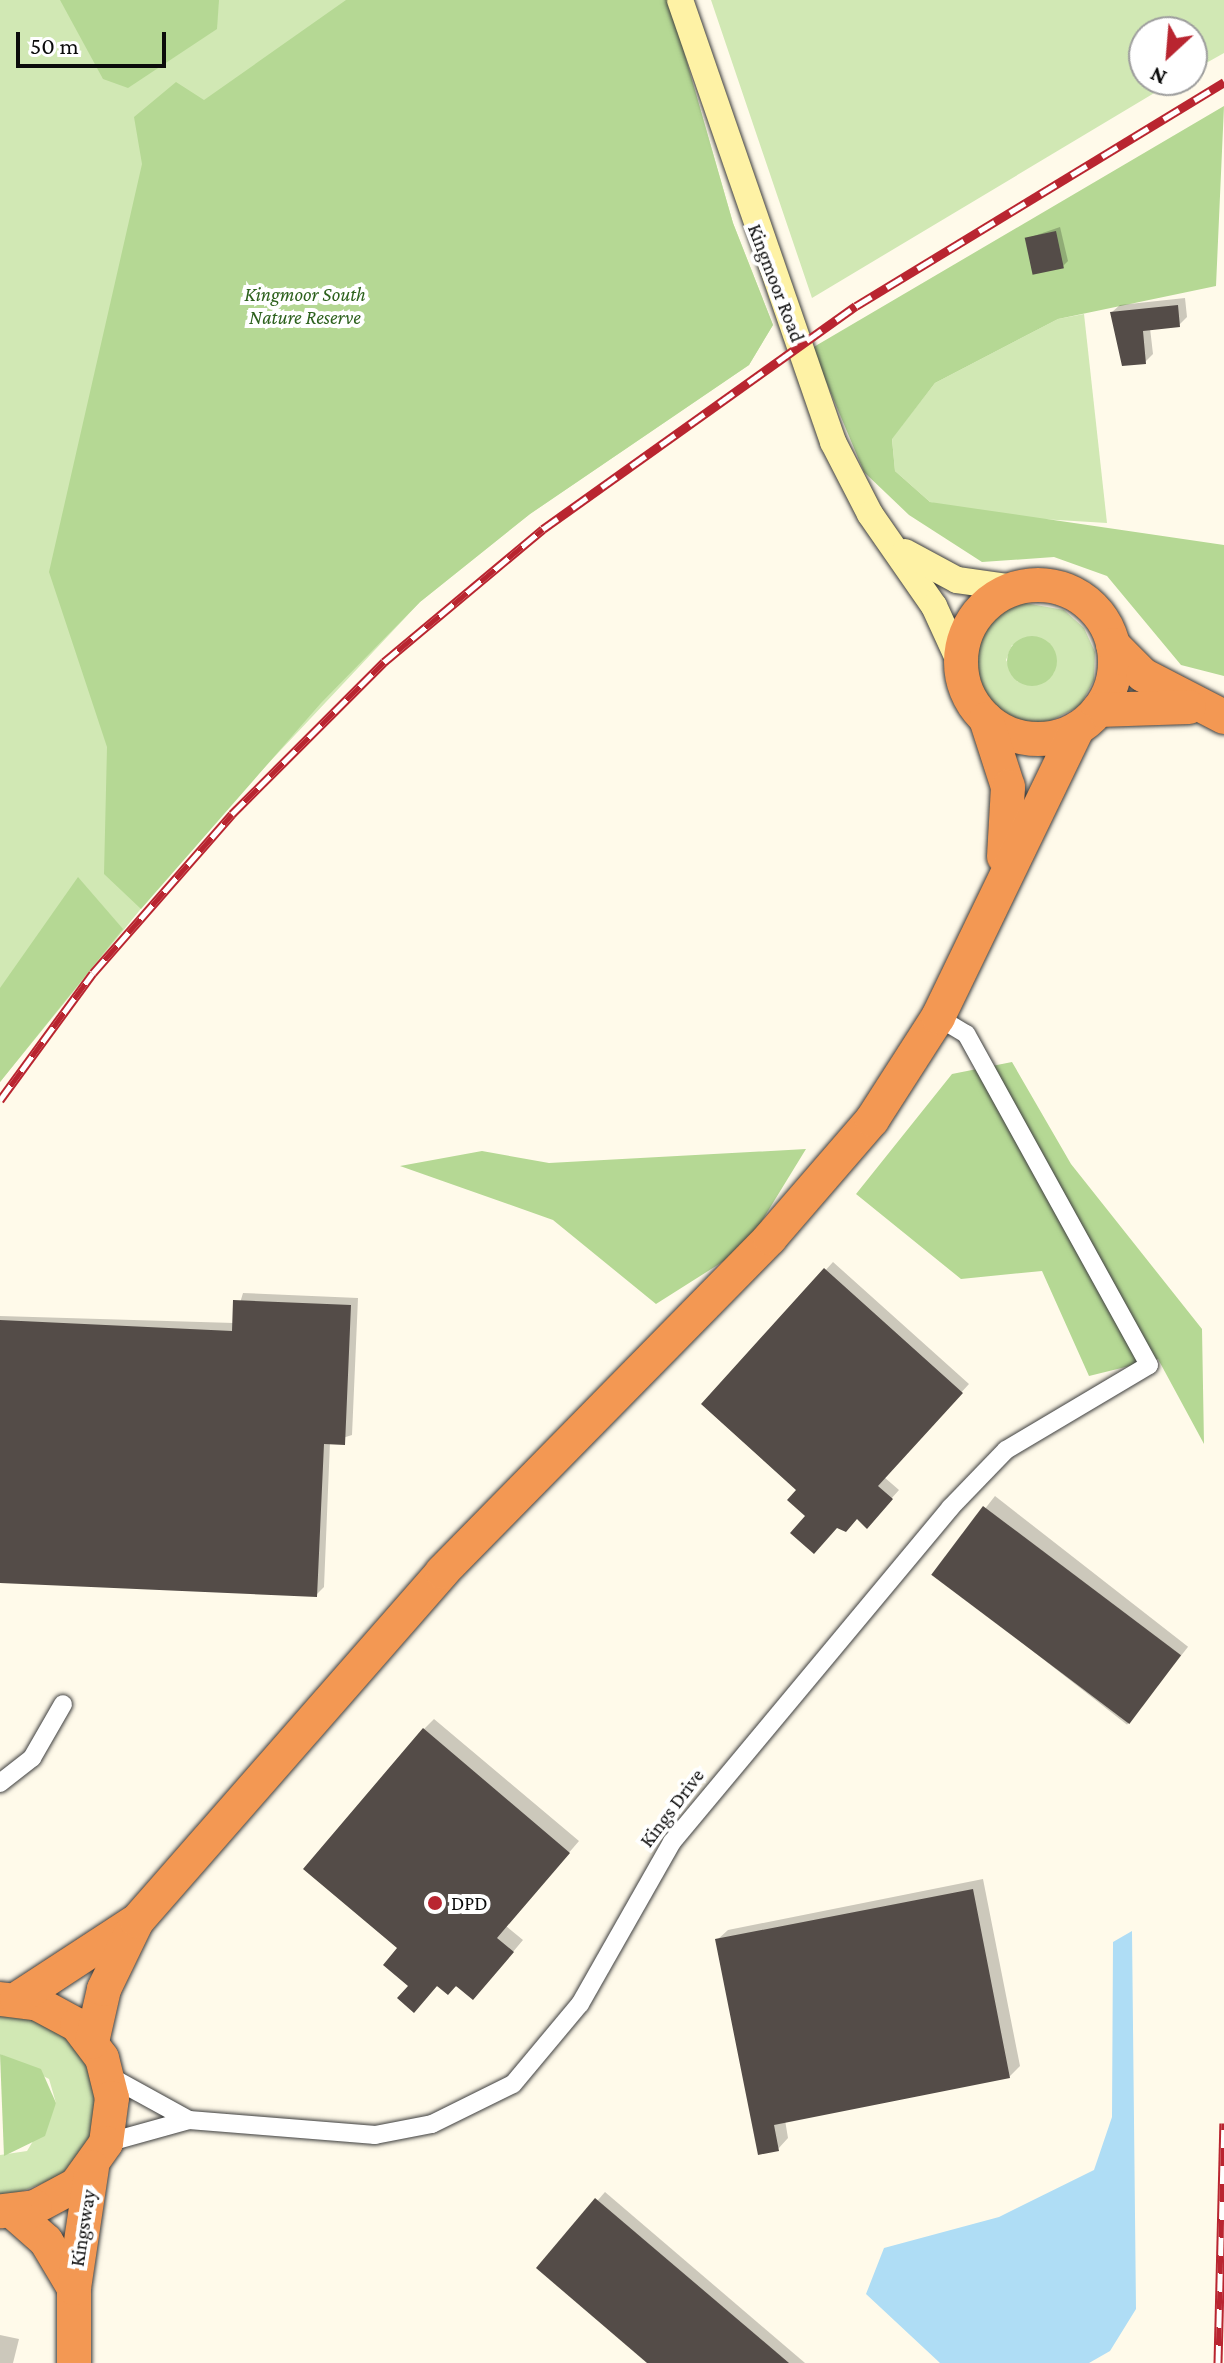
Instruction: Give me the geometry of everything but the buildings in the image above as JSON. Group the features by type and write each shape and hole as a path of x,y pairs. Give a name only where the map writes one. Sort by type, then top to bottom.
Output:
{"highway":[{"path":"1001,881 1008,787 986,719 965,689 961,665 975,618 1015,588 1043,585 1082,599 1113,645 1143,675 1211,712"},
{"path":"92,2042 104,1989 137,1921 442,1572 830,1171 938,1017 1001,881 1088,719 1113,679 1113,645"},
{"path":"986,719 1037,739 1088,719 1211,712"},
{"path":"8,1999 137,1921"},
{"path":"8,1999 59,2012 92,2042 109,2076"},
{"name":"Kingsway","path":"74,2363 74,2288 99,2155 109,2076"},
{"path":"6,2211 57,2198 99,2155"},
{"name":"Kingsway","path":"6,2211 46,2241 74,2288"}],"street":[{"name":"Kingmoor Road","path":"680,0 833,442 870,514 902,550 961,665"},
{"name":"Kingmoor Road","path":"902,550 957,580 1015,588"},
{"name":"Kings Drive","path":"109,2076 189,2120 375,2135 432,2124 513,2084 580,2004 672,1842 941,1519 1006,1450 1149,1365 966,1034 938,1017"},
{"path":"0,1783 32,1758 63,1704"},
{"name":"Kings Drive","path":"99,2155 189,2120"}],"green space":[{"name":"Kingmoor South Nature Reserve","path":"0,0 669,0 733,223 773,325 749,365 530,514 420,602 200,836 0,1082"},
{"path":"60,0 219,0 217,29 128,88 103,79"},
{"name":"Kingmoor South Nature Reserve","path":"346,0 669,0 733,223 773,325 749,365 530,514 420,602 321,703 141,909 104,874 107,747 49,572 142,164 134,117 176,82 204,100"},
{"path":"711,0 1224,0 1224,53 1208,62 1208,16 1128,16 1128,96 1149,96 812,298"},
{"path":"1224,106 1216,286 1058,319 935,383 892,439 895,471 930,502 1224,545 1224,676 1181,665 1107,576 1054,557 982,562 909,515 864,472 812,348"},
{"path":"1084,314 1107,523 977,515 930,502 895,471 892,438 935,383 1058,319"},
{"path":"1025,603 1064,610 1084,628 1095,652 1094,680 1080,706 1042,725 1001,716 981,697 972,671 981,632 999,612","holes":["1012,645 1056,656 1054,673 1018,682 1006,660"]},
{"path":"1032,636 1050,643 1057,661 1050,679 1032,686 1014,679 1007,661 1014,643"},
{"path":"78,877 123,929 0,1082 0,988"},
{"path":"1012,1062 1071,1164 1202,1329 1204,1444 1158,1359 1089,1376 1042,1271 961,1279 856,1194 952,1074"},
{"path":"806,1149 746,1247 656,1304 553,1220 400,1166 482,1151 549,1163"},
{"path":"0,2015 35,2019 63,2034 85,2058 96,2088 91,2137 61,2176 15,2194 0,2194 0,2155 27,2151 56,2103 49,2079 0,2054"},
{"path":"0,2054 41,2069 56,2103 45,2136 4,2156"}],"water":[{"path":"1132,1931 1136,2309 1110,2351 1089,2363 940,2363 866,2294 884,2248 999,2217 1094,2170 1112,2117 1113,1942"}],"railway":[{"path":"0,1100 93,973 232,814 384,662 543,529 856,306 1224,82"},
{"path":"1218,2363 1224,2123"}],"place":[{"name":"DPD","path":"435,1903"}]}
